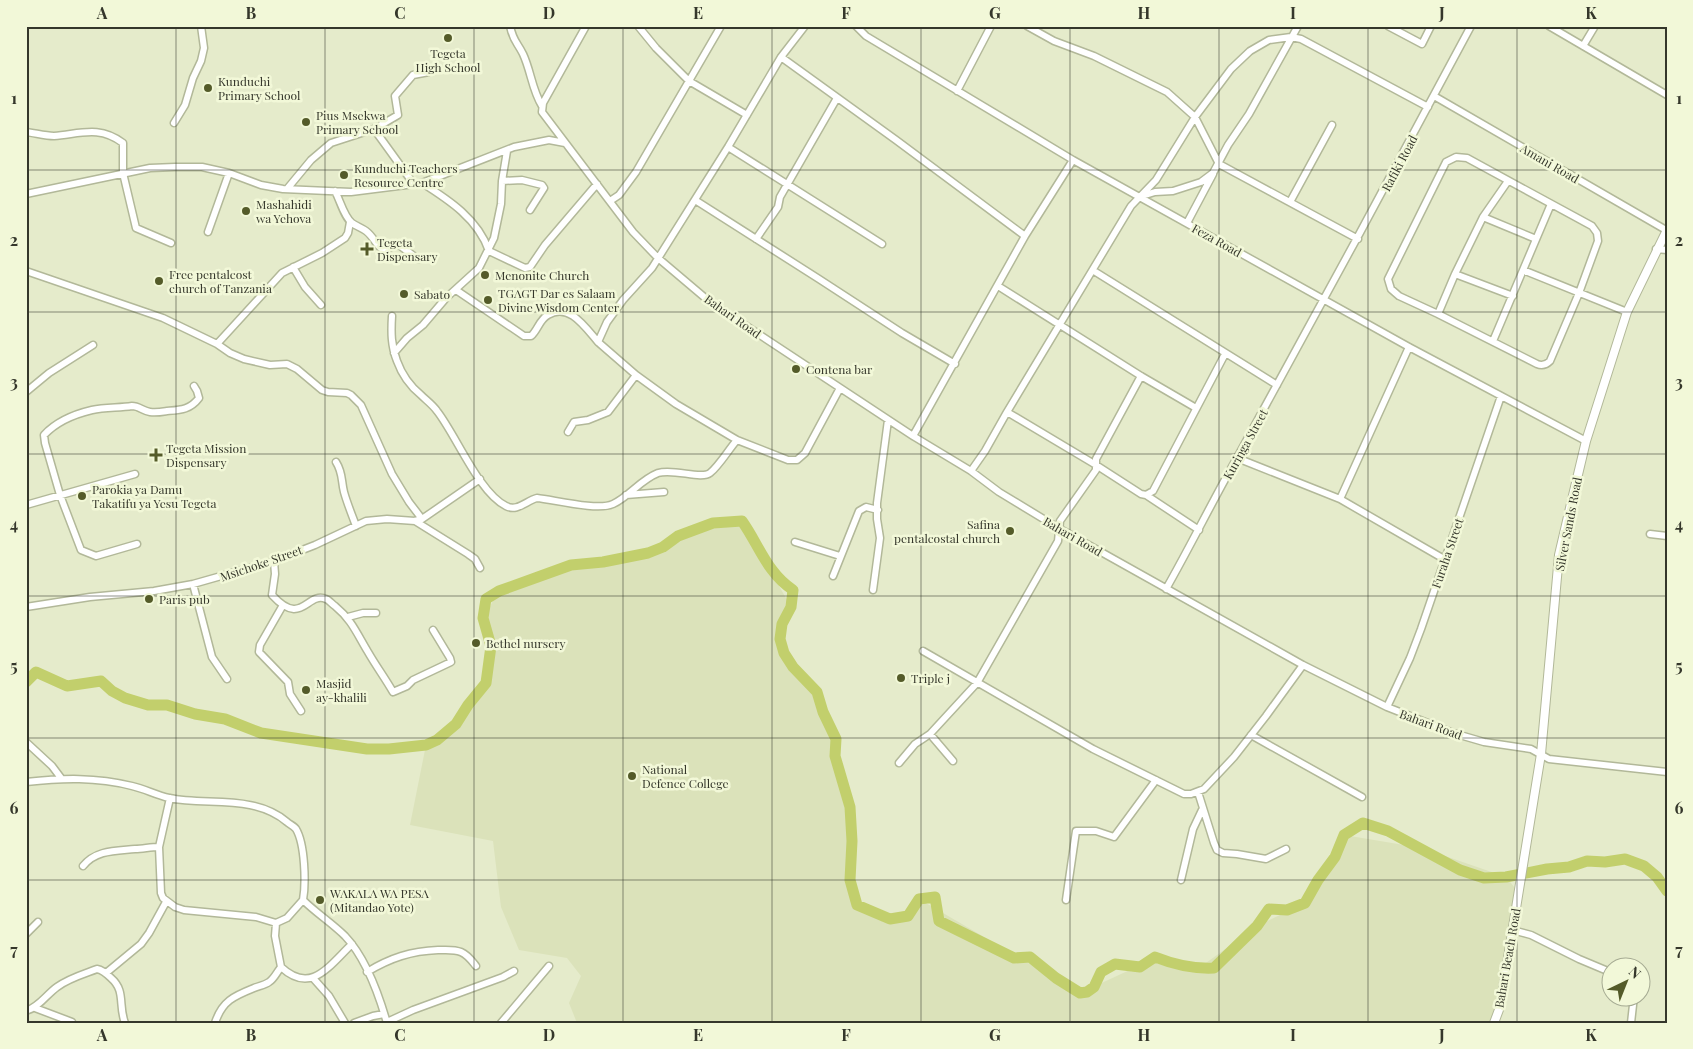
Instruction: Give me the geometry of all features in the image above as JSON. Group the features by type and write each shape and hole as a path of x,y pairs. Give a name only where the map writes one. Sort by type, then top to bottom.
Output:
{"street":[{"path":"174,123 185,106 193,78 201,61 204,48 202,26"},
{"name":"Bahari Road","path":"510,26 512,39 523,54 544,114 633,232 658,258 710,302 888,420 971,471 999,492 1060,529 1302,665 1387,708 1453,733 1484,742 1531,749 1549,759 1667,772"},
{"path":"542,106 586,26"},
{"path":"638,26 656,48 689,81 747,115"},
{"path":"610,201 619,195 636,172 721,26"},
{"path":"598,342 607,322 652,268 781,58 805,26"},
{"name":"Feza Road","path":"856,26 866,36 1073,160 1409,347 1586,441"},
{"path":"956,91 991,26"},
{"path":"1026,26 1054,41 1094,56 1167,92 1195,117 1219,164 1358,239"},
{"path":"1187,223 1228,145 1249,114 1298,26"},
{"path":"1388,26 1422,44 1431,26"},
{"name":"Rafiki Road","path":"1323,299 1358,239 1471,26"},
{"path":"1549,26 1667,95"},
{"path":"1583,46 1595,26"},
{"path":"971,471 1094,271 1131,206 1156,180 1195,117 1231,69 1250,51 1268,40 1291,37 1301,39 1428,108"},
{"path":"781,58 1025,236"},
{"path":"287,189 311,160 331,144 374,129 398,115 396,96 412,75 428,72"},
{"name":"Amani Road","path":"1434,96 1666,230"},
{"path":"756,239 778,207 780,197 787,184 837,98"},
{"path":"1290,202 1332,124"},
{"path":"374,129 413,183"},
{"path":"26,132 52,136 103,132 122,144 123,174 133,214 134,226 171,243"},
{"path":"26,194 150,168 175,167 202,167 229,173 261,185 287,189 351,192 422,183 514,147 549,140 565,143"},
{"path":"728,147 882,244"},
{"path":"394,353 446,298 479,268 489,251 494,238 501,204 502,181 508,150"},
{"path":"1456,157 1468,158 1551,204 1592,226 1597,233 1598,241 1579,293 1550,361 1547,364 1537,364 1394,293 1391,289 1388,279 1446,162 1456,157"},
{"path":"913,436 1025,236 1073,160"},
{"path":"208,232 229,173"},
{"path":"1140,197 1155,192 1180,189 1201,182 1214,173"},
{"path":"502,181 522,180 542,185 544,188 530,210"},
{"path":"1438,314 1483,217 1508,181"},
{"path":"422,183 452,202 483,236 489,251 525,268 529,268 545,245 597,184"},
{"path":"335,191 350,222 367,232 379,247 388,250 396,244 418,259"},
{"path":"695,200 902,333 955,364"},
{"path":"1494,341 1551,204"},
{"path":"1483,217 1536,239"},
{"path":"217,344 273,281 282,273 334,247 345,238 350,222"},
{"name":"Silver Sands Road","path":"1519,894 1541,754 1559,555 1586,441 1626,312 1666,230"},
{"path":"1656,249 1667,250"},
{"path":"294,267 305,287 321,305"},
{"path":"1523,270 1626,312"},
{"path":"26,271 111,302 163,318 217,344 230,353 258,364 287,364 297,369 322,390 347,393 361,405 392,474 418,520 468,554 480,568"},
{"path":"1094,271 1277,386"},
{"path":"1455,274 1513,296"},
{"path":"998,286 1141,376 1196,408"},
{"path":"456,290 524,336 531,336 535,333 541,322 548,315 562,311 575,316 598,342 636,375 676,404 737,440 788,460 797,460 805,453 840,388"},
{"name":"Kuringa Street","path":"1166,589 1323,299"},
{"path":"392,316 391,344 406,380 437,411 480,480 500,503 512,509 537,498 594,506 612,504 642,481 667,470 700,476 710,473 737,440"},
{"path":"26,392 49,373 93,344"},
{"path":"1340,499 1409,347"},
{"path":"1146,495 1153,491 1225,354"},
{"path":"568,432 574,422 594,418 608,412 636,375"},
{"path":"899,763 915,744 930,734 977,683 1058,541 1060,521 1096,470 1096,459 1141,376"},
{"path":"137,544 96,556 81,550 60,495 44,435 52,427 64,420 93,409 138,406 148,412 185,410 195,404 199,398 194,386"},
{"name":"Furaha Street","path":"1387,708 1413,651 1501,396"},
{"path":"1007,412 1096,464 1199,530"},
{"path":"873,590 880,538 877,503 888,420"},
{"path":"1237,458 1340,499 1444,559"},
{"path":"336,462 342,472 344,492 356,526"},
{"path":"26,505 135,474"},
{"path":"418,520 480,480"},
{"path":"625,495 664,492"},
{"path":"833,576 859,511 866,507 878,510"},
{"name":"Msichoke Street","path":"26,607 90,597 154,591 193,584 274,561 374,519 418,520"},
{"path":"1650,534 1667,536"},
{"path":"795,542 840,556"},
{"path":"274,561 275,574 272,596 287,609 296,609 315,600 326,599 348,617 393,692 451,662 433,630"},
{"path":"193,584 212,657 227,679"},
{"path":"283,605 260,646 259,652 288,682 290,694 301,711"},
{"path":"348,617 363,613 376,613"},
{"path":"923,651 1092,749 1184,794 1204,789 1234,757 1302,665"},
{"path":"930,734 953,761"},
{"path":"1251,735 1362,797"},
{"path":"26,742 52,766 61,778"},
{"path":"26,782 61,778 89,779 132,786 170,798 250,806 280,816 296,829 302,847 303,900 287,918 276,923 256,918 184,910 166,902 161,893 158,847 170,798"},
{"path":"1066,900 1076,831 1096,831 1114,837 1156,780"},
{"path":"1198,792 1202,810 1217,850 1223,853 1266,859 1286,849"},
{"path":"1181,880 1193,829 1202,810"},
{"path":"83,866 96,855 111,851 158,847"},
{"name":"Bahari Beach Road","path":"1494,1023 1500,1007 1519,894"},
{"path":"303,900 352,944 380,996 387,1022 514,971"},
{"path":"106,973 141,944 166,902"},
{"path":"26,934 38,922"},
{"path":"276,923 275,936 281,967 296,978 313,978 320,974 352,944"},
{"path":"1512,930 1532,935 1600,967"},
{"path":"367,972 401,955 430,950 459,951 476,966"},
{"path":"501,1023 549,966"},
{"path":"215,1023 219,1010 224,1004 268,983 281,967"},
{"path":"26,1011 35,1008 39,1002 58,986 97,969 106,973 114,980 121,990 121,1004 125,1023"},
{"path":"313,978 328,996 345,1023"},
{"path":"1631,1023 1633,1006"},
{"path":"35,1008 72,1022"},
{"path":"354,1023 384,1014"}],"shaded area":[{"name":"National Defence College","path":"742,521 791,607 780,639 810,685 836,739 850,807 850,880 857,905 890,919 908,916 919,899 1080,993 1147,962 1199,968 1257,926 1305,903 1344,835 1422,848 1506,877 1519,893 1494,1023 577,1023 569,1003 581,976 567,958 519,950 501,907 493,841 410,825 426,745 456,724 486,683 491,646 483,618 499,591 571,565 634,556 693,531"}],"waterway":[{"path":"26,682 36,672 67,686 101,681 112,691 125,698 148,705 167,705 195,714 225,719 261,733 367,749 426,745 437,740 456,724 468,705 486,683 491,646 483,618 486,599 499,591 571,565 603,562 648,553 663,547 678,536 713,523 742,521 770,567 793,590 791,607 782,624 780,639 784,653 793,667 817,692 823,712 836,739 835,756 850,807 852,841 850,880 857,905 890,919 908,916 919,899 935,897 939,921 1014,958 1030,957 1056,978 1080,993 1087,992 1094,987 1101,972 1115,964 1140,967 1155,957 1184,966 1214,968 1257,926 1269,909 1287,910 1305,903 1318,880 1335,857 1344,835 1363,823 1388,831 1460,870 1484,878 1506,877 1569,867 1587,861 1605,862 1625,859 1644,866 1657,877 1667,891"}],"place":[{"name":"Tegeta High School","path":"448,38"},
{"name":"Kunduchi Primary School","path":"208,88"},
{"name":"Pius Msekwa Primary School","path":"306,122"},
{"name":"Kunduchi Teachers Resource Centre","path":"344,175"},
{"name":"Mashahidi wa Yehova","path":"246,211"},
{"name":"Tegeta Dispensary","path":"367,249"},
{"name":"Menonite Church","path":"485,275"},
{"name":"Free pentalcost church of Tanzania","path":"159,281"},
{"name":"Sabato","path":"404,294"},
{"name":"TGAGT Dar es Salaam Divine Wisdom Center","path":"488,300"},
{"name":"Contena bar","path":"796,369"},
{"name":"Tegeta Mission Dispensary","path":"156,455"},
{"name":"Parokia ya Damu Takatifu ya Yesu Tegeta","path":"82,496"},
{"name":"Safina pentalcostal church","path":"1010,531"},
{"name":"Paris pub","path":"149,599"},
{"name":"Bethel nursery","path":"476,643"},
{"name":"Triple j","path":"901,678"},
{"name":"Masjid ay-khalili","path":"306,690"},
{"name":"National Defence College","path":"632,776"},
{"name":"WAKALA WA PESA (Mitandao Yote)","path":"320,900"}]}
